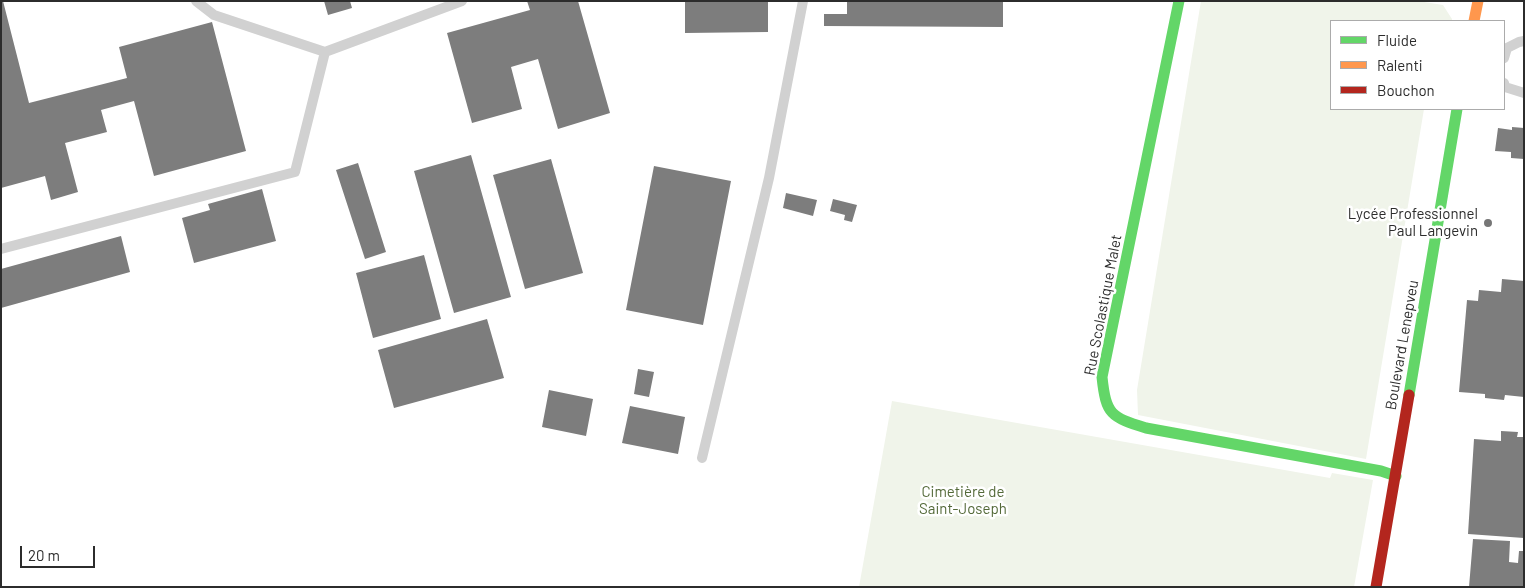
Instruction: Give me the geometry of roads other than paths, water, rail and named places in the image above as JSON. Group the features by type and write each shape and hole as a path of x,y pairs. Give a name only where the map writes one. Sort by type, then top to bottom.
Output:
{"street":[{"name":"Rue Scolastique Malet","path":"1180,1 1102,377 1104,399 1111,415 1146,428 1381,471 1396,476"},
{"path":"1474,20 1478,1"},
{"name":"Boulevard Lenepveu","path":"1376,587 1457,110"}],"lane":[{"path":"196,1 214,15 325,52 446,4 462,1"},
{"path":"702,458 769,178 803,1"},
{"path":"1505,55 1507,48 1518,42 1524,42"},
{"path":"1,249 295,172 325,52"},
{"path":"1505,87 1524,93"}],"place":[{"name":"Lycée Professionnel Paul Langevin","path":"1488,223"}],"park label":[{"name":"Cimetière de Saint-Joseph","path":"963,500"}]}
